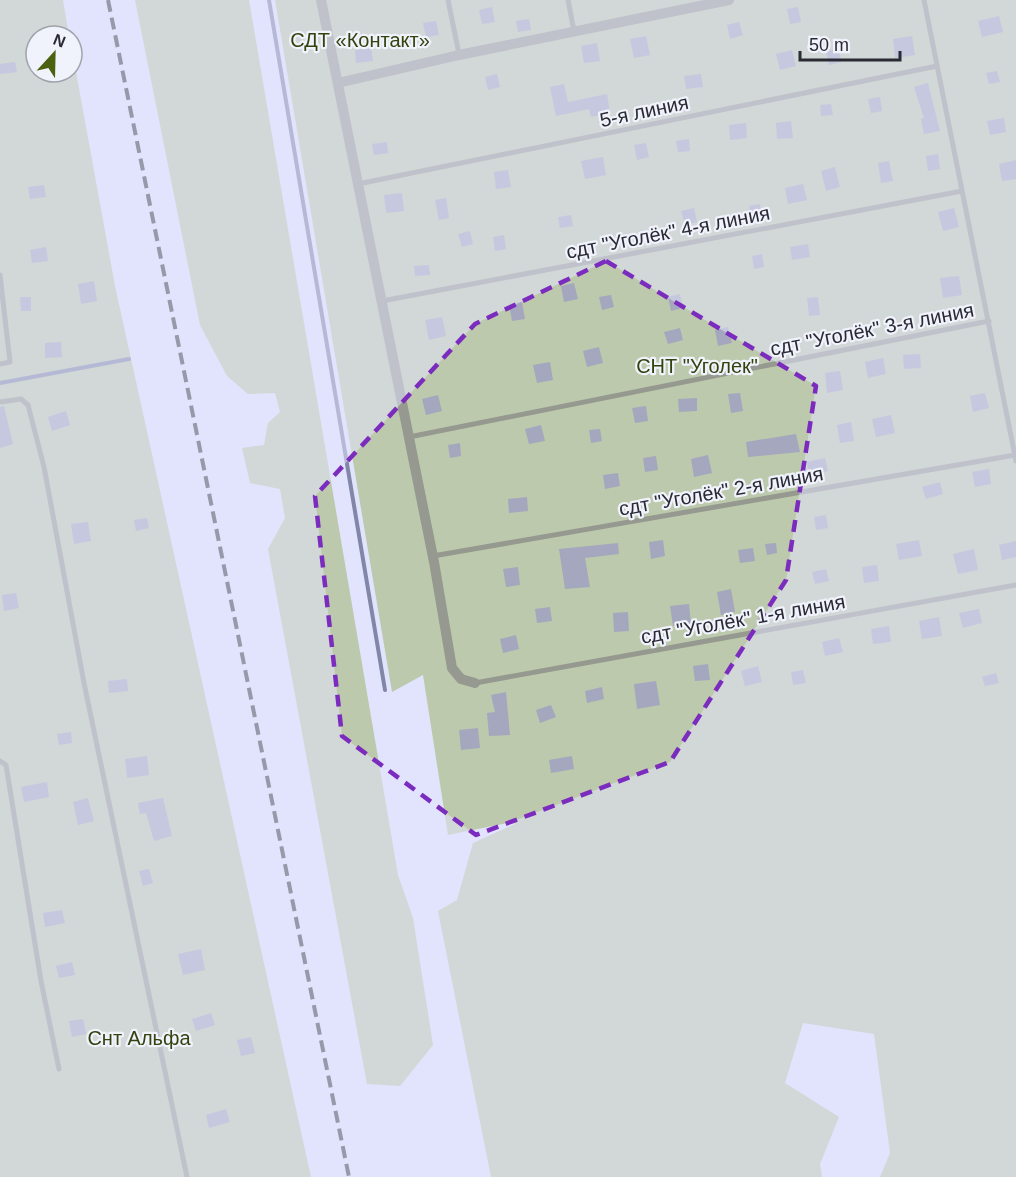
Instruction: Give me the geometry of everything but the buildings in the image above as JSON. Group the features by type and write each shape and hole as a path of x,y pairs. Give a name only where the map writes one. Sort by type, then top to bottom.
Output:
{"street":[{"path":"321,0 356,184 433,556 452,668 461,679 475,684"},
{"path":"338,83 689,4 729,0"}],"lane":[{"path":"448,0 459,55"},
{"path":"568,0 574,31"},
{"path":"924,0 1015,458"},
{"name":"5-я линия","path":"356,184 937,66"},
{"name":"сдт \"Уголёк\" 4-я линия","path":"380,302 962,191"},
{"path":"0,275 10,362 0,364"},
{"name":"сдт \"Уголёк\" 3-я линия","path":"408,437 989,321"},
{"path":"0,402 21,399 28,405 44,467 84,683 187,1177"},
{"name":"сдт \"Уголёк\" 2-я линия","path":"433,556 1015,458"},
{"name":"сдт \"Уголёк\" 1-я линия","path":"475,684 1016,585"},
{"path":"0,760 6,765 41,981 59,1068"}],"highlighted area":[{"path":"606,261 816,386 786,580 670,762 476,835 342,736 315,496 475,324"}],"green space":[{"name":"Снт Альфа","path":"0,0 63,0 67,24 24,24 24,84 78,84 115,286 311,1177 0,1177"},
{"path":"135,0 249,0 398,875 413,918 433,1045 400,1086 367,1084 268,549 285,518 280,489 250,483 242,448 264,445 268,423 280,412 275,393 248,394 227,376 200,325"},
{"name":"СНТ \"Уголек\"","path":"275,0 1016,0 1016,1177 880,1177 890,1153 874,1034 803,1023 785,1083 839,1117 820,1164 822,1177 491,1177 438,911 457,900 473,843 515,824 513,822 448,835 423,675 392,692"}],"waterway":[{"path":"269,0 385,690"},
{"path":"0,383 129,359"}],"railway":[{"path":"108,0 349,1177"}],"park label":[{"name":"СДТ «Контакт»","path":"360,40"}]}
